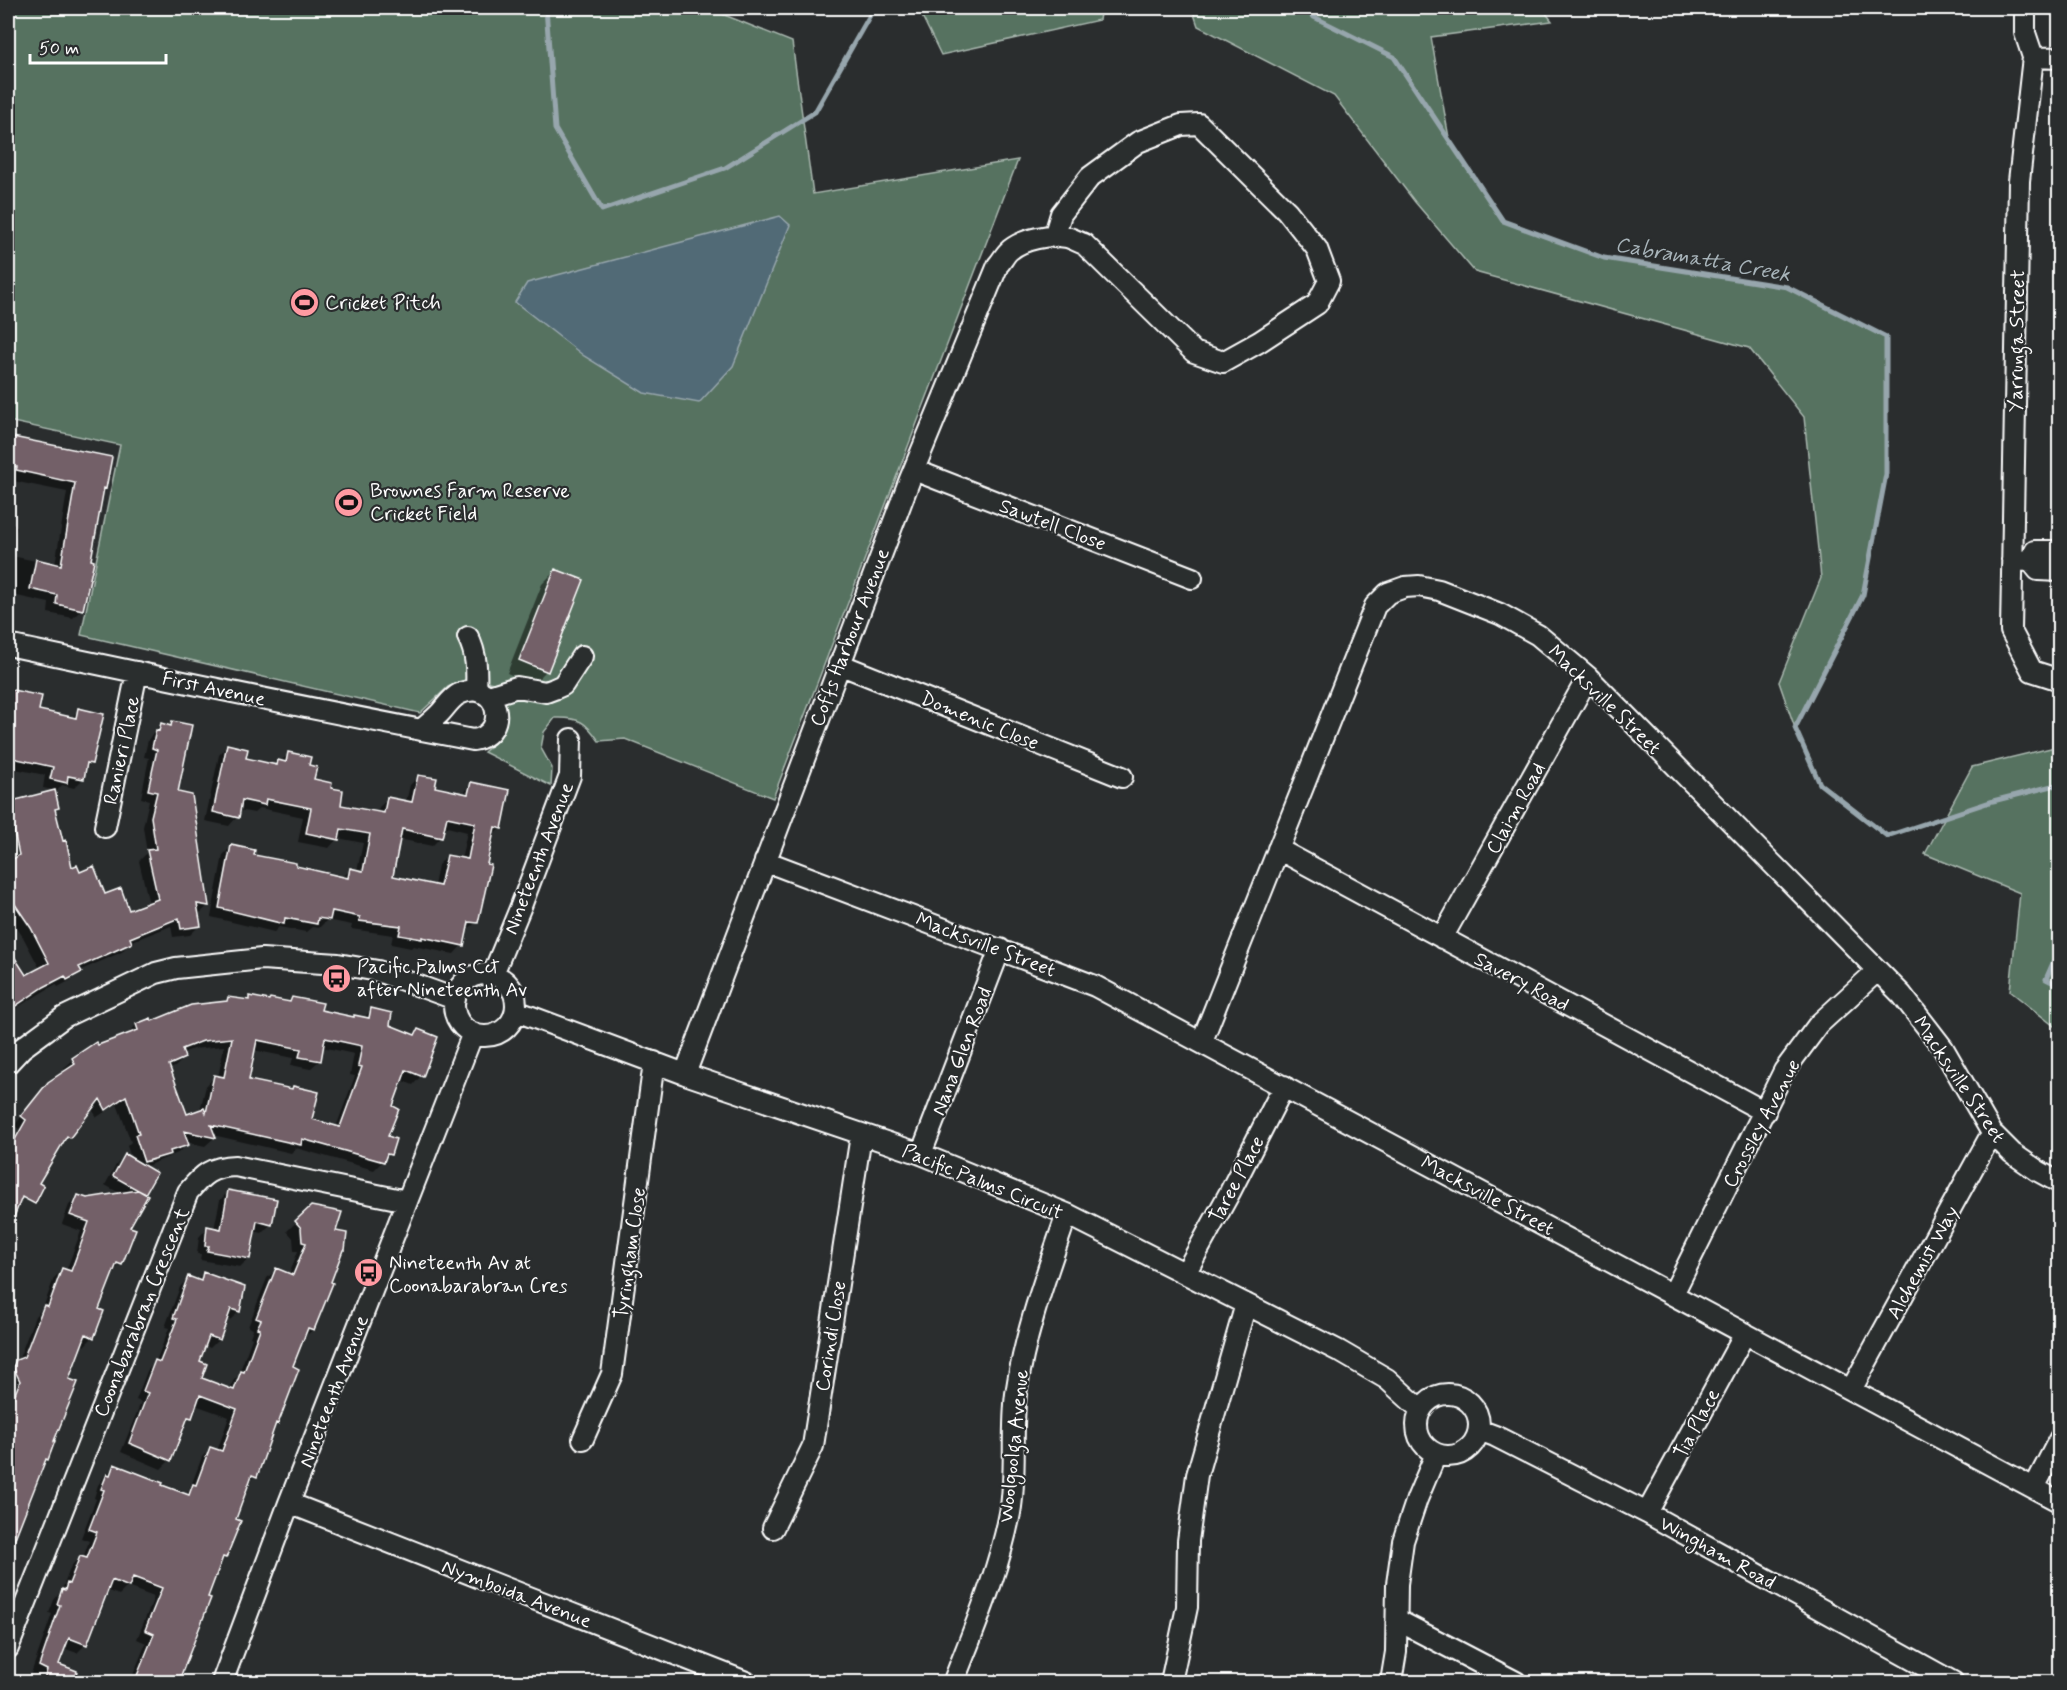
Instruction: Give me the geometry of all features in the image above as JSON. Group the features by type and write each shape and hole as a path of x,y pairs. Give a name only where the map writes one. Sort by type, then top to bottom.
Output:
{"street":[{"name":"Yarrunga Street","path":"2025,8 2025,33 2033,57 2019,180 2021,561 2010,631 2032,671 2060,680"},
{"path":"2033,57 2060,58"},
{"name":"Coffs Harbour Avenue","path":"686,1074 914,470 998,266 1011,249 1030,240 1054,237 1066,237 1084,244 1194,352 1223,362 1259,342 1317,304 1329,281 1317,249 1287,211 1199,124 1181,125 1138,142 1090,177 1061,214 1054,237"},
{"name":"Sawtell Close","path":"914,470 1192,578"},
{"path":"2060,551 2036,551 2021,561 2038,570 2060,571"},
{"name":"Macksville Street","path":"1202,1041 1375,606 1388,593 1405,587 1419,586 1439,590 1500,614 1538,635 1588,677 1902,995 1943,1048 1992,1133 2012,1153 2060,1183"},
{"path":"468,637 472,645 482,694"},
{"name":"First Avenue","path":"8,645 473,740 479,739 495,726 497,717 495,707 482,694"},
{"path":"421,730 456,695 468,691 482,694 517,687 546,692 563,685 582,656"},
{"name":"Domenic Close","path":"839,664 1122,777"},
{"name":"Ranieri Place","path":"105,828 137,672"},
{"name":"Claim Road","path":"1442,938 1588,677"},
{"name":"Nineteenth Avenue","path":"493,974 570,776 571,739"},
{"name":"Savery Road","path":"1278,849 1765,1112"},
{"name":"Macksville Street","path":"765,861 1095,986 1202,1041 2060,1502"},
{"name":"Nana Glen Road","path":"921,1154 1000,949"},
{"path":"8,1062 22,1048 64,1017 156,974 176,968 262,959 338,964 378,971 455,999"},
{"name":"Crossley Avenue","path":"1673,1294 1784,1071 1819,1024 1877,971"},
{"path":"485,973 493,974 511,986 517,1002 516,1011 507,1027 500,1032 483,1036 473,1034 458,1020 455,1012 455,999 458,989 470,977 485,973"},
{"name":"Pacific Palms Circuit","path":"516,1011 686,1074 921,1154 1067,1214 1339,1351 1387,1379 1421,1410"},
{"name":"Nineteenth Avenue","path":"222,1683 289,1503 473,1034"},
{"name":"Tyringham Close","path":"583,1439 612,1374 654,1062"},
{"name":"Taree Place","path":"1186,1272 1284,1086"},
{"name":"Alchemist Way","path":"1851,1390 1992,1133"},
{"name":"Corindi Close","path":"773,1528 813,1446 861,1135"},
{"name":"Coonabarabran Crescent","path":"8,1648 188,1192 200,1178 220,1167 235,1166 407,1200"},
{"name":"Woolgoolga Avenue","path":"955,1678 995,1573 1010,1513 1014,1480 1013,1437 1016,1396 1024,1347 1067,1214"},
{"path":"1171,1683 1187,1607 1188,1541 1197,1474 1246,1304"},
{"name":"Tia Place","path":"1647,1513 1745,1333"},
{"path":"1447,1393 1461,1396 1473,1406 1479,1423 1479,1430 1470,1448 1462,1453 1445,1456 1426,1448 1418,1432 1417,1423 1421,1410 1425,1403 1440,1395 1447,1393"},
{"name":"Wingham Road","path":"1479,1430 1647,1513 1951,1682"},
{"path":"2034,1488 2060,1438"},
{"path":"1391,1683 1396,1652 1397,1584 1403,1541 1417,1499 1436,1454"},
{"name":"Nymboida Avenue","path":"289,1503 746,1683"},
{"path":"1397,1620 1516,1683"}],"green space":[{"path":"8,8 707,8 792,42 813,194 1018,160 773,798 625,739 599,741 586,725 576,720 563,718 555,718 544,732 541,748 552,768 551,786 484,752 502,732 506,719 504,702 493,683 471,678 448,687 420,713 81,635 120,445 8,421"},
{"path":"918,8 1101,8 1099,20 941,55"},
{"path":"1192,8 1542,8 1552,21 1431,37 1449,138 1503,221 1604,258 1787,287 1886,337 1886,474 1863,595 1795,728 1779,682 1821,578 1804,417 1749,348 1475,272 1415,202 1334,96 1198,26"},
{"path":"2060,746 2059,1030 2010,991 2020,893 1925,854 1972,767"}],"water":[{"path":"780,216 790,225 733,366 699,403 644,393 584,356 515,302 527,283"}],"building":[{"path":"8,436 112,457 106,489 104,488 91,560 94,561 83,610 56,604 57,595 30,589 36,559 61,565 75,483 16,470 17,467 8,465"},
{"path":"555,569 584,580 548,672 519,660"},
{"path":"8,689 42,696 39,710 76,718 78,708 104,714 92,764 87,763 84,779 68,776 67,783 50,779 53,767 8,757"},
{"path":"172,721 192,725 178,792 192,795 209,906 197,904 201,926 181,929 179,918 130,938 132,943 79,967 82,972 67,980 65,976 44,987 8,1011 8,947 26,975 49,963 31,928 8,894 8,863 19,855 8,802 55,790 59,808 55,809 63,841 66,840 72,867 77,865 80,872 94,866 105,894 121,888 129,910 158,899 147,850 156,849 151,817 157,792 148,790 157,750 152,748 156,730 159,731 161,723 171,726"},
{"path":"227,744 248,749 246,758 277,765 278,760 286,762 288,752 311,757 309,765 317,767 314,779 332,783 331,788 343,790 341,805 384,813 387,797 412,802 418,775 437,778 435,787 468,794 471,782 510,790 502,829 495,827 487,864 491,865 478,923 469,922 464,946 422,937 422,939 399,935 401,926 359,921 360,917 332,911 330,920 318,918 317,924 285,918 284,924 219,908 231,845 255,850 254,855 296,863 296,866 348,878 350,868 363,871 370,834 341,829 339,840 306,833 311,808 266,799 265,805 242,800 239,818 213,812","holes":["447,817 475,823 468,859 447,855 440,886 393,876 402,829 442,838"]},
{"path":"249,996 290,1002 292,997 323,1003 321,1010 369,1018 371,1008 392,1013 390,1025 415,1035 418,1029 438,1037 423,1077 406,1070 393,1106 399,1109 388,1136 396,1139 391,1155 387,1154 384,1162 302,1139 301,1145 211,1125 216,1138 184,1131 189,1145 170,1151 171,1154 144,1162 135,1135 139,1134 126,1096 106,1110 100,1099 70,1138 67,1136 39,1183 44,1186 35,1204 22,1197 8,1232 8,1139 13,1143 26,1120 21,1116 48,1082 75,1064 72,1058 96,1042 98,1045 138,1030 136,1024 151,1018 152,1021 191,1005 227,1001 228,997 249,1000","holes":["232,1038 224,1077 214,1075 206,1113 204,1108 187,1114 169,1065 185,1058 182,1049 203,1041","325,1038 362,1046 358,1066 362,1067 340,1127 312,1119 319,1092 249,1080 257,1040 301,1049 299,1057 321,1061"]},
{"path":"125,1154 157,1173 145,1194 113,1176"},
{"path":"138,1190 148,1195 130,1227 136,1229 122,1265 117,1263 99,1309 104,1311 94,1338 86,1334 69,1379 78,1382 8,1556 8,1412 20,1381 13,1367 16,1360 24,1357 44,1305 48,1307 62,1268 71,1271 89,1222 70,1215 78,1195 87,1198"},
{"path":"228,1190 277,1199 272,1225 257,1221 250,1259 207,1251 209,1246 205,1246 207,1226 221,1229"},
{"path":"311,1206 342,1212 336,1231 347,1233 345,1250 343,1250 331,1282 333,1283 314,1330 308,1328 293,1366 299,1369 278,1424 276,1423 257,1477 252,1475 236,1519 241,1521 226,1558 223,1557 208,1597 211,1598 178,1683 134,1683 154,1634 145,1630 162,1588 133,1577 129,1587 112,1580 87,1645 69,1638 59,1664 77,1671 74,1683 43,1683 47,1670 39,1666 60,1605 57,1604 62,1589 65,1590 67,1583 69,1584 80,1556 87,1558 97,1532 89,1529 104,1490 101,1489 114,1464 189,1495 193,1484 196,1485 210,1447 222,1451 237,1409 200,1395 192,1418 188,1417 171,1461 129,1443 148,1393 143,1391 155,1360 160,1362 177,1319 173,1318 188,1276 201,1281 203,1272 245,1287 240,1312 231,1309 220,1340 209,1336 200,1361 207,1364 202,1378 234,1390 241,1371 244,1372 260,1329 257,1328 261,1320 256,1318 276,1268 293,1275 306,1243 302,1242 301,1228 295,1221"}],"waterway":[{"name":"Cabramatta Creek","path":"546,8 555,129 602,210 725,168 815,112 874,8"},
{"name":"Cabramatta Creek","path":"1310,8 1312,16 1394,57 1503,221 1604,258 1787,287 1886,337 1886,474 1863,595 1795,728 1820,784 1887,836 1993,801 2060,784"},
{"name":"Cabramatta Creek","path":"2060,947 2046,979 2060,986"}],"place":[{"name":"Cricket Pitch","path":"304,302"},
{"name":"Brownes Farm Reserve Cricket Field","path":"349,502"},
{"name":"Pacific Palms Cct after Nineteenth Av","path":"336,978"},
{"name":"Nineteenth Av at Coonabarabran Cres","path":"368,1273"}]}
